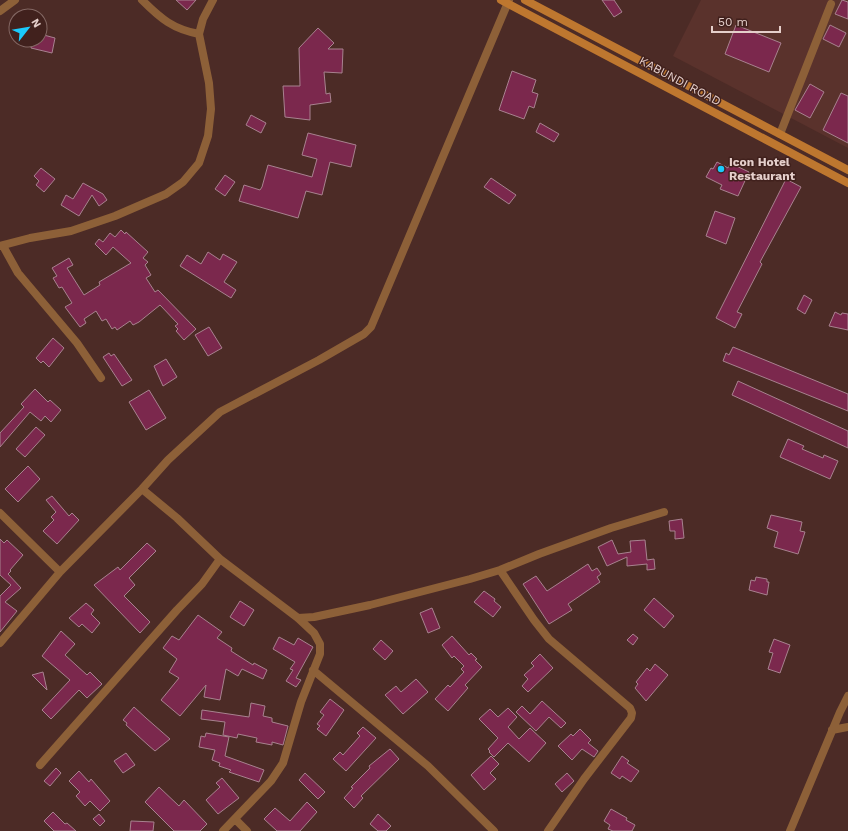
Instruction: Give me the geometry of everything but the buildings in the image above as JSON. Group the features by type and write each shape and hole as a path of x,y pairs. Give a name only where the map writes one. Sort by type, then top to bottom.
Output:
{"street":[{"path":"0,11 15,0"},
{"path":"142,0 159,16 181,30 199,34"},
{"path":"101,378 77,343 18,273 1,246 30,238 71,231 115,216 166,194 183,182 199,162 208,136 211,109 209,83 199,34 203,19 213,0"},
{"name":"KABUNDI ROAD","path":"525,0 848,170"},
{"path":"0,643 60,572 142,489 168,460 220,412 345,345 364,334 371,327 506,1"},
{"name":"KABUNDI ROAD","path":"506,1 848,183"},
{"path":"780,134 832,4"},
{"path":"142,489 182,522 220,560 298,618 314,633 320,644 320,654 313,670 283,763 271,781 223,831"},
{"path":"298,618 314,617 370,605 500,570 546,551 664,512"},
{"path":"0,513 60,572"},
{"path":"40,765 177,610 202,584 220,560"},
{"path":"500,570 534,620 549,639 630,708 632,713 631,718 584,779 548,831"},
{"path":"313,670 428,766 494,831"},
{"path":"790,831 832,730 848,696"},
{"path":"832,730 848,727"},
{"path":"235,819 247,831"}],"shaded area":[{"path":"701,0 848,0 848,148 673,56"}],"place":[{"name":"Icon Hotel Restaurant","path":"721,169"}]}
